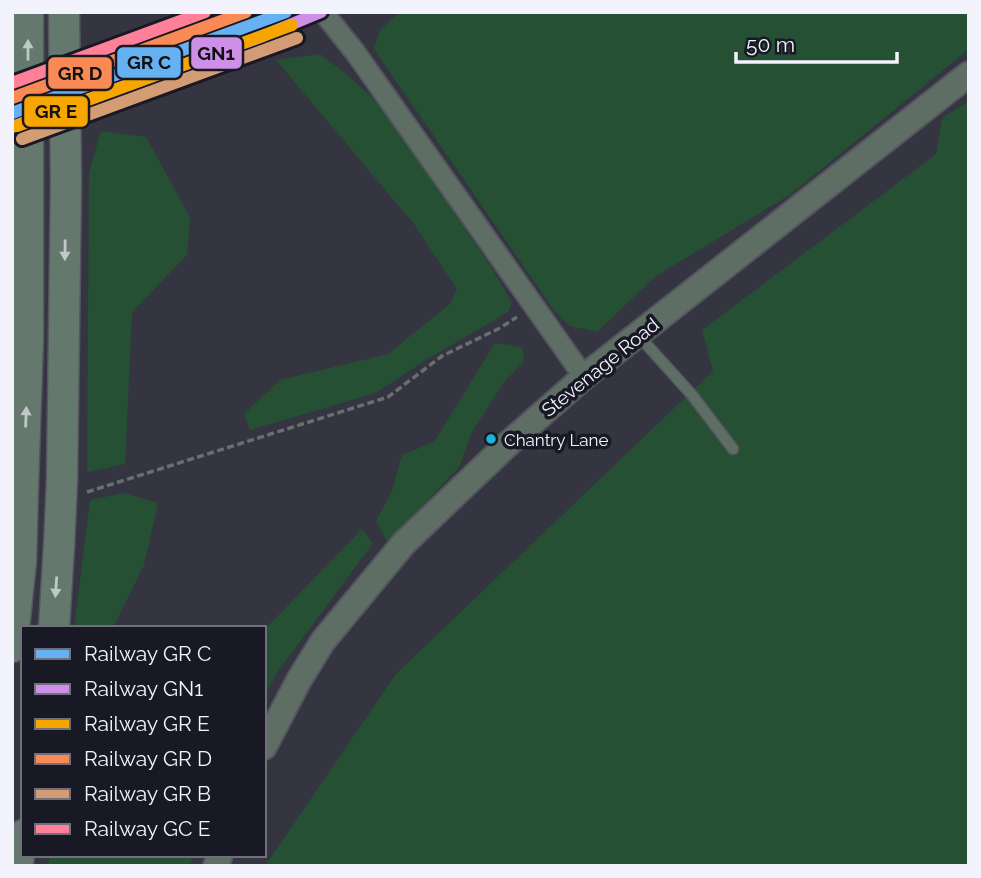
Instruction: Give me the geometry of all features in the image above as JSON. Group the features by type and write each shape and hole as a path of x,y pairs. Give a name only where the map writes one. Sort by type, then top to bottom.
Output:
{"main road":[{"path":"12,647 21,561 28,338 28,12"},
{"path":"54,626 59,547 69,489 64,12"},
{"path":"17,866 21,845"}],"street":[{"path":"323,12 355,52 584,377"},
{"name":"Stevenage Road","path":"266,743 323,641 404,543 509,443 584,377 969,74"}],"lane":[{"path":"638,335 692,395 733,449"}],"path":[{"path":"69,489 388,397 442,356 500,328 533,305"}],"green space":[{"path":"400,12 969,12 969,49 791,194 656,276 597,332 570,326 553,309 374,49 380,30"},
{"path":"320,54 380,105 492,268 512,303 508,312 424,361 376,393 250,430 244,414 280,380 388,354 450,304 457,289 414,224 276,60"},
{"path":"969,101 969,866 265,866 396,674 713,371 702,330 936,154 942,118"},
{"path":"101,131 146,137 190,217 187,255 132,312 125,464 87,472 89,173"},
{"path":"495,343 522,347 524,361 504,382 472,432 459,467 388,543 376,521 392,491 402,455 434,442"},
{"path":"124,493 158,503 144,565 114,626 74,626 90,500"},
{"path":"362,529 373,543 276,674 266,692 266,628"},
{"path":"50,857 193,857 190,866 48,866"}],"transit line":[{"path":"12,83 205,12"},
{"path":"12,98 246,12"},
{"path":"12,113 286,12"},
{"path":"17,126 292,25"},
{"path":"22,139 297,38"}],"rail line":[{"name":"GN1","path":"12,127 263,36 321,12"}],"place":[{"name":"Chantry Lane","path":"491,439"}]}
